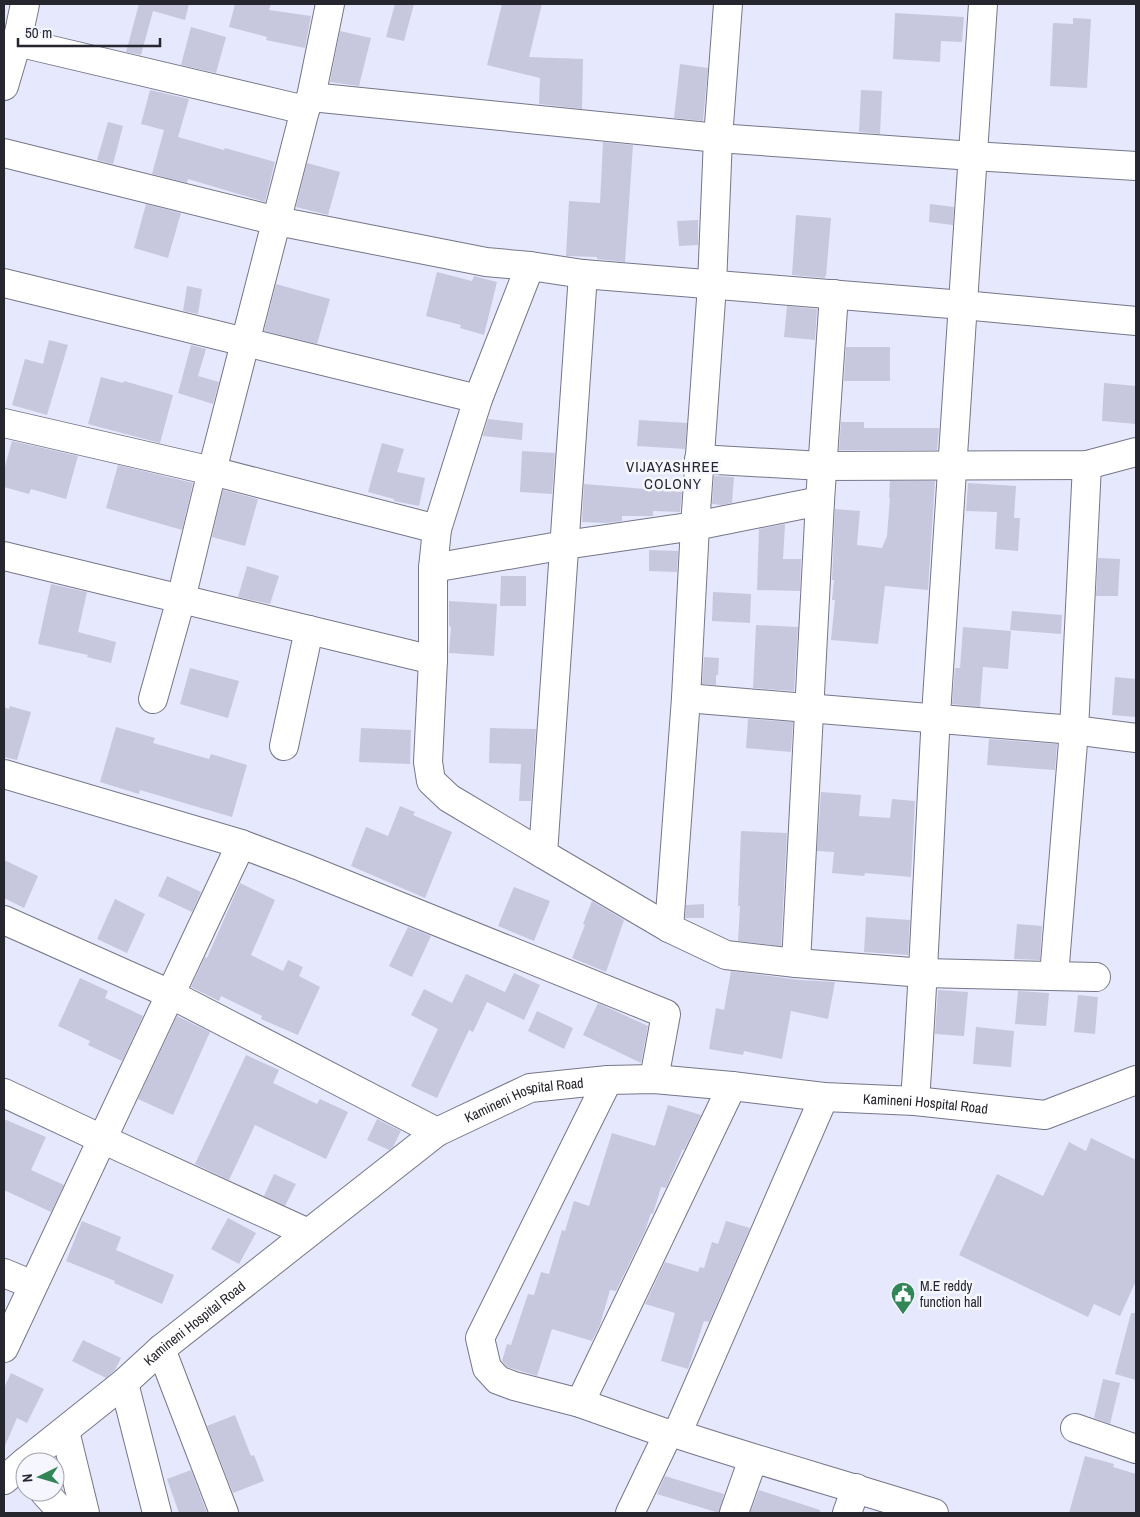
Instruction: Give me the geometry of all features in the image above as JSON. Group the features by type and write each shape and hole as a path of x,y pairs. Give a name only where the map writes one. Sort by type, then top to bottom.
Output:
{"street":[{"path":"4,86 17,42 25,4"},
{"path":"153,699 181,599 212,471 308,104 330,4"},
{"path":"669,928 686,698 699,459 712,285 718,138 728,4"},
{"path":"915,1101 924,973 951,465 983,4"},
{"path":"17,42 308,104 718,138 1136,166"},
{"path":"4,153 277,221 486,262 583,274 1136,321"},
{"path":"530,266 478,399 437,529 433,568 428,762 432,781 449,798 543,854 669,928 726,955 796,963 924,973 1096,977"},
{"path":"543,854 583,274"},
{"path":"4,283 478,399"},
{"path":"796,963 820,501 834,294"},
{"path":"4,423 212,471 437,529"},
{"path":"699,459 822,466 1087,465 1136,452"},
{"path":"1054,976 1074,730 1087,465"},
{"path":"433,568 565,545 695,526 820,501"},
{"path":"4,556 432,660"},
{"path":"284,746 309,630"},
{"path":"686,698 1074,730 1136,738"},
{"path":"4,774 241,844 666,1014 654,1079"},
{"path":"4,1348 241,844"},
{"path":"4,920 170,994 437,1132"},
{"name":"Kamineni Hospital Road","path":"40,1452 124,1383 161,1349 437,1132 530,1088 608,1080 654,1079 824,1097 915,1101 1045,1115 1136,1080"},
{"path":"608,1080 480,1338 487,1368 498,1380 514,1386 580,1403 753,1459 852,1501 934,1513"},
{"path":"580,1403 732,1086"},
{"path":"4,1092 308,1233"},
{"path":"630,1513 673,1434 824,1097"},
{"path":"4,1273 34,1285"},
{"path":"161,1349 224,1513"},
{"path":"124,1383 157,1513"},
{"path":"1075,1428 1136,1450"},
{"path":"65,1431 85,1513"},
{"path":"734,1513 753,1459"}],"building":[{"path":"139,4 189,4 185,20 153,11 141,55 126,52"},
{"path":"235,4 271,4 269,10 311,16 305,48 266,40 267,37 229,27"},
{"path":"395,4 414,4 404,41 386,37"},
{"path":"502,4 542,4 529,57 583,59 582,109 539,104 540,78 487,65"},
{"path":"895,13 964,17 962,42 941,41 940,62 893,59"},
{"path":"1073,18 1091,19 1087,88 1050,86 1053,23 1073,24"},
{"path":"191,27 226,37 216,73 181,65"},
{"path":"340,31 371,38 359,86 330,82"},
{"path":"680,64 708,68 703,121 674,118"},
{"path":"150,90 189,99 178,137 275,162 265,202 188,179 187,183 152,174 164,130 141,124"},
{"path":"861,90 882,91 880,134 859,132"},
{"path":"108,122 123,126 113,164 97,160"},
{"path":"603,142 633,145 625,262 597,259 597,257 566,256 569,201 600,203"},
{"path":"307,163 340,172 328,215 296,207"},
{"path":"146,204 181,213 168,258 134,248"},
{"path":"930,204 954,207 953,225 929,222"},
{"path":"796,215 831,218 825,278 792,275"},
{"path":"698,220 698,245 679,246 677,221"},
{"path":"437,272 472,281 474,276 497,282 484,335 460,328 461,325 426,316"},
{"path":"276,284 330,299 317,344 264,331"},
{"path":"187,286 202,289 198,314 183,311"},
{"path":"787,306 817,309 815,340 784,337"},
{"path":"49,340 68,345 47,415 12,405 25,359 43,364"},
{"path":"191,345 206,349 198,376 219,382 213,404 178,393"},
{"path":"846,347 890,347 890,381 844,381"},
{"path":"101,377 123,383 124,381 173,395 160,443 88,424"},
{"path":"1104,383 1136,386 1136,424 1102,421"},
{"path":"488,419 523,423 522,440 483,436"},
{"path":"639,420 687,423 685,449 637,446"},
{"path":"841,422 864,422 864,428 939,428 937,450 839,450"},
{"path":"12,441 78,456 66,499 31,489 29,494 4,487 4,470"},
{"path":"382,443 404,449 397,472 425,478 419,506 394,501 394,499 368,492"},
{"path":"522,451 555,453 552,494 520,492"},
{"path":"118,465 193,483 182,530 106,508"},
{"path":"714,476 734,477 732,503 712,504"},
{"path":"890,481 935,481 928,590 885,586 878,644 831,640 835,600 832,600 834,580 832,580 835,509 860,511 857,545 882,548 887,536"},
{"path":"968,483 1016,486 1014,518 1020,518 1018,551 995,549 997,512 966,511"},
{"path":"584,484 682,492 680,512 653,511 653,516 622,516 622,521 606,523 582,522"},
{"path":"223,490 258,499 245,546 212,537"},
{"path":"785,524 783,559 801,559 800,591 757,590 759,529"},
{"path":"649,550 678,551 677,572 649,571"},
{"path":"1098,558 1120,559 1118,596 1096,596"},
{"path":"247,566 279,576 270,604 238,597"},
{"path":"501,576 526,576 526,606 500,606"},
{"path":"51,584 87,592 78,632 116,642 111,663 87,657 88,655 38,644"},
{"path":"713,592 751,594 750,623 712,621"},
{"path":"449,601 497,604 494,656 449,653 451,627 449,626"},
{"path":"1012,611 1062,615 1061,634 1010,630"},
{"path":"756,625 798,627 794,691 753,688"},
{"path":"963,627 1011,631 1008,669 983,667 980,707 952,704 955,668 960,668"},
{"path":"704,657 719,658 716,685 702,684"},
{"path":"190,668 239,681 228,718 180,704"},
{"path":"1115,677 1136,679 1136,717 1112,715"},
{"path":"10,706 31,712 17,760 4,757 4,707 9,709"},
{"path":"748,719 793,722 791,752 746,748"},
{"path":"116,727 155,738 153,743 209,759 211,754 247,765 232,817 140,790 139,794 100,782"},
{"path":"361,728 411,730 410,764 359,762"},
{"path":"490,728 536,729 531,801 519,801 521,764 489,763"},
{"path":"989,739 1057,744 1055,770 987,765"},
{"path":"821,792 861,795 859,816 890,818 892,799 915,801 911,877 865,873 864,876 832,873 834,852 817,851"},
{"path":"400,806 415,812 413,815 452,832 425,898 351,866 366,827 388,836"},
{"path":"741,831 787,833 781,946 738,941"},
{"path":"4,860 38,876 24,908 4,898"},
{"path":"167,876 201,892 192,912 158,896"},
{"path":"240,883 275,900 251,955 283,971 288,960 303,967 299,976 320,987 298,1035 261,1019 262,1016 221,996 219,1001 191,987 205,957 207,958"},
{"path":"514,887 550,901 534,941 498,926"},
{"path":"115,899 145,914 127,953 97,939"},
{"path":"592,901 624,920 606,972 572,958"},
{"path":"704,904 704,918 685,918 686,905"},
{"path":"866,917 910,920 908,955 864,952"},
{"path":"1017,924 1042,926 1040,960 1014,959"},
{"path":"408,927 431,936 412,977 389,966"},
{"path":"731,971 800,980 835,982 828,1019 791,1011 782,1059 744,1051 743,1055 709,1049 716,1008 724,1010"},
{"path":"514,973 540,985 524,1020 487,1002 473,1032 469,1030 437,1098 411,1086 438,1029 411,1015 424,989 452,1003 466,974 505,992"},
{"path":"80,978 108,991 105,998 143,1016 122,1061 88,1045 90,1041 58,1026"},
{"path":"938,990 968,992 964,1036 935,1034"},
{"path":"1018,991 1049,993 1046,1026 1015,1024"},
{"path":"1078,995 1098,997 1095,1034 1074,1032"},
{"path":"598,1003 648,1026 641,1063 583,1035"},
{"path":"537,1011 573,1028 564,1049 528,1031"},
{"path":"177,1016 210,1032 173,1115 138,1099"},
{"path":"976,1027 1014,1031 1011,1067 973,1064"},
{"path":"246,1055 279,1070 273,1083 317,1104 320,1099 348,1112 326,1159 255,1125 229,1180 195,1164"},
{"path":"668,1105 701,1115 683,1149 666,1188 661,1187 653,1214 651,1213 645,1231 616,1291 610,1290 600,1325 592,1341 552,1329 537,1376 507,1367 502,1361 507,1344 511,1345 528,1294 534,1295 541,1272 549,1274 562,1230 565,1231 574,1201 589,1206 612,1133 655,1146"},
{"path":"4,1119 46,1137 31,1170 64,1185 51,1212 4,1190"},
{"path":"377,1119 401,1131 393,1147 389,1150 367,1140"},
{"path":"1091,1138 1136,1160 1136,1281 1120,1316 1094,1304 1088,1317 959,1255 997,1174 1043,1196 1069,1142 1086,1151"},
{"path":"274,1174 296,1184 285,1206 264,1196"},
{"path":"228,1218 256,1233 239,1264 211,1249"},
{"path":"82,1221 121,1237 116,1250 174,1275 162,1304 114,1283 115,1281 66,1261"},
{"path":"726,1221 750,1228 709,1322 704,1321 688,1369 661,1361 675,1313 645,1304 665,1262 698,1272 700,1267 704,1268 712,1242 718,1244"},
{"path":"1131,1313 1136,1313 1136,1380 1115,1374"},
{"path":"83,1340 121,1358 115,1370 106,1378 72,1361"},
{"path":"11,1373 44,1389 27,1423 17,1418 4,1448 4,1388"},
{"path":"1103,1379 1120,1383 1110,1424 1094,1418"},
{"path":"235,1415 251,1456 254,1455 264,1481 233,1493 207,1426"},
{"path":"1085,1456 1114,1464 1113,1467 1136,1474 1136,1513 1069,1513"},
{"path":"191,1470 207,1513 179,1513 167,1479"},
{"path":"665,1476 724,1494 719,1513 657,1494"},
{"path":"759,1490 820,1510 820,1513 750,1513"}],"place":[{"name":"M.E reddy function hall","path":"903,1315"}],"district":[{"name":"VIJAYASHREE COLONY","path":"673,474"}]}
